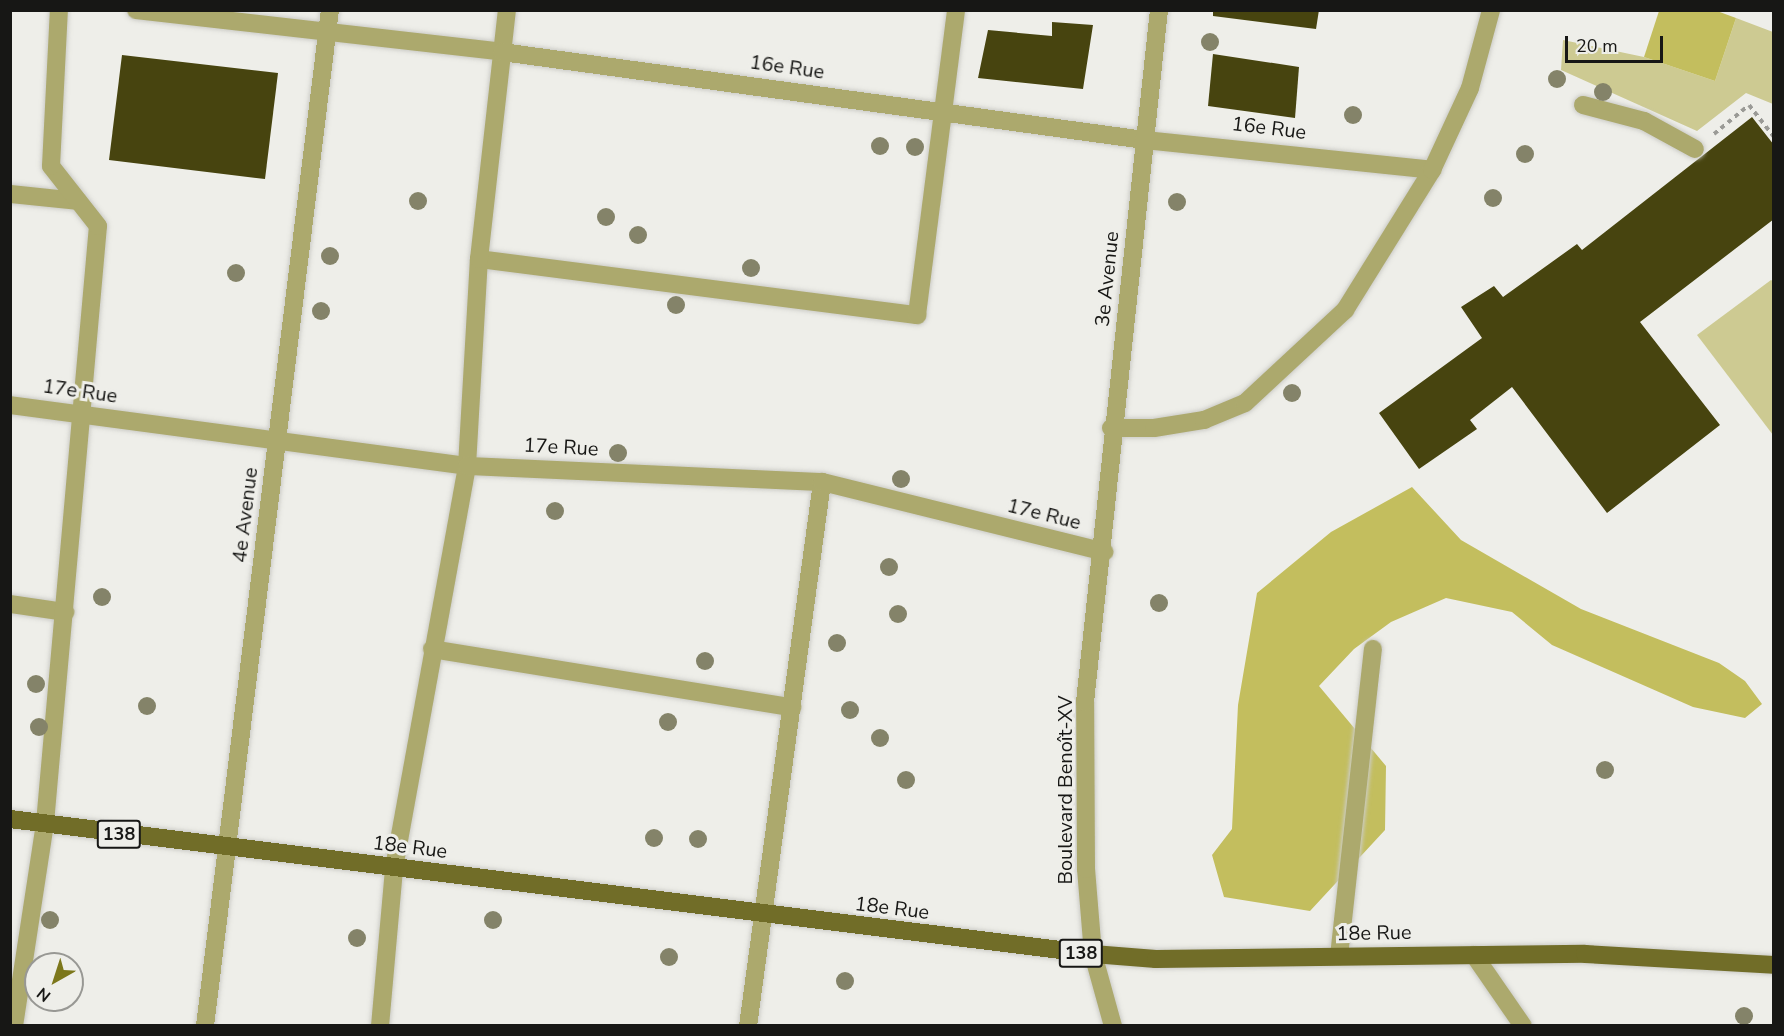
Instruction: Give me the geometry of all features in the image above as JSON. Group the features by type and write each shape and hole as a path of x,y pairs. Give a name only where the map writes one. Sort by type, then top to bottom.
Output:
{"main road":[{"name":"18e Rue","path":"10,819 228,849 394,867 765,915 1093,954 1156,959 1585,954 1773,965"}],"street":[{"path":"12,1026 45,823 98,226 51,166 59,10"},
{"name":"16e Rue","path":"136,10 327,34 502,52 1144,140 1432,170"},
{"name":"4e Avenue","path":"205,1026 330,10"},
{"path":"380,1026 394,867 467,466 479,259 507,10"},
{"path":"479,259 917,315 956,10"},
{"name":"3e Avenue","path":"1104,552 1111,428 1159,10"},
{"path":"1111,428 1154,428 1204,420 1245,403 1345,310 1432,170 1470,88 1491,10"},
{"path":"1583,105 1644,121 1695,149"},
{"path":"10,194 78,201"},
{"name":"17e Rue","path":"10,405 80,413 276,443 467,466 822,482 1104,552"},
{"path":"748,1026 765,915 822,482"},
{"name":"Boulevard Benoît-XV","path":"1104,552 1085,702 1086,869 1093,954 1113,1026"},
{"path":"10,604 65,612"},
{"path":"432,649 792,707"},
{"path":"1339,956 1373,649"},
{"path":"1474,955 1523,1026"}],"path":[{"path":"1695,149 1749,105 1773,137"}],"shaded area":[{"path":"1659,11 1717,11 1736,18 1715,81 1644,57"},
{"path":"1736,18 1773,32 1773,104 1746,93 1697,131 1561,70 1563,40 1644,57 1715,81"},
{"path":"1771,280 1774,282 1773,435 1697,335"},
{"path":"1412,487 1461,540 1581,609 1719,663 1745,681 1762,704 1745,718 1693,707 1552,645 1512,612 1446,598 1391,622 1354,649 1319,686 1386,766 1385,830 1310,911 1224,897 1212,855 1232,829 1238,705 1257,593 1331,532"}],"building":[{"path":"1213,10 1319,10 1316,29 1213,16"},
{"path":"1052,22 1093,25 1083,89 978,78 988,30 1052,36"},
{"path":"1213,54 1299,67 1295,118 1208,106"},
{"path":"122,55 278,73 265,179 109,160"},
{"path":"1752,117 1774,145 1774,219 1640,322 1720,425 1607,513 1512,387 1470,420 1477,429 1419,469 1379,413 1482,338 1461,307 1494,286 1503,297 1577,244 1582,250"}]}
